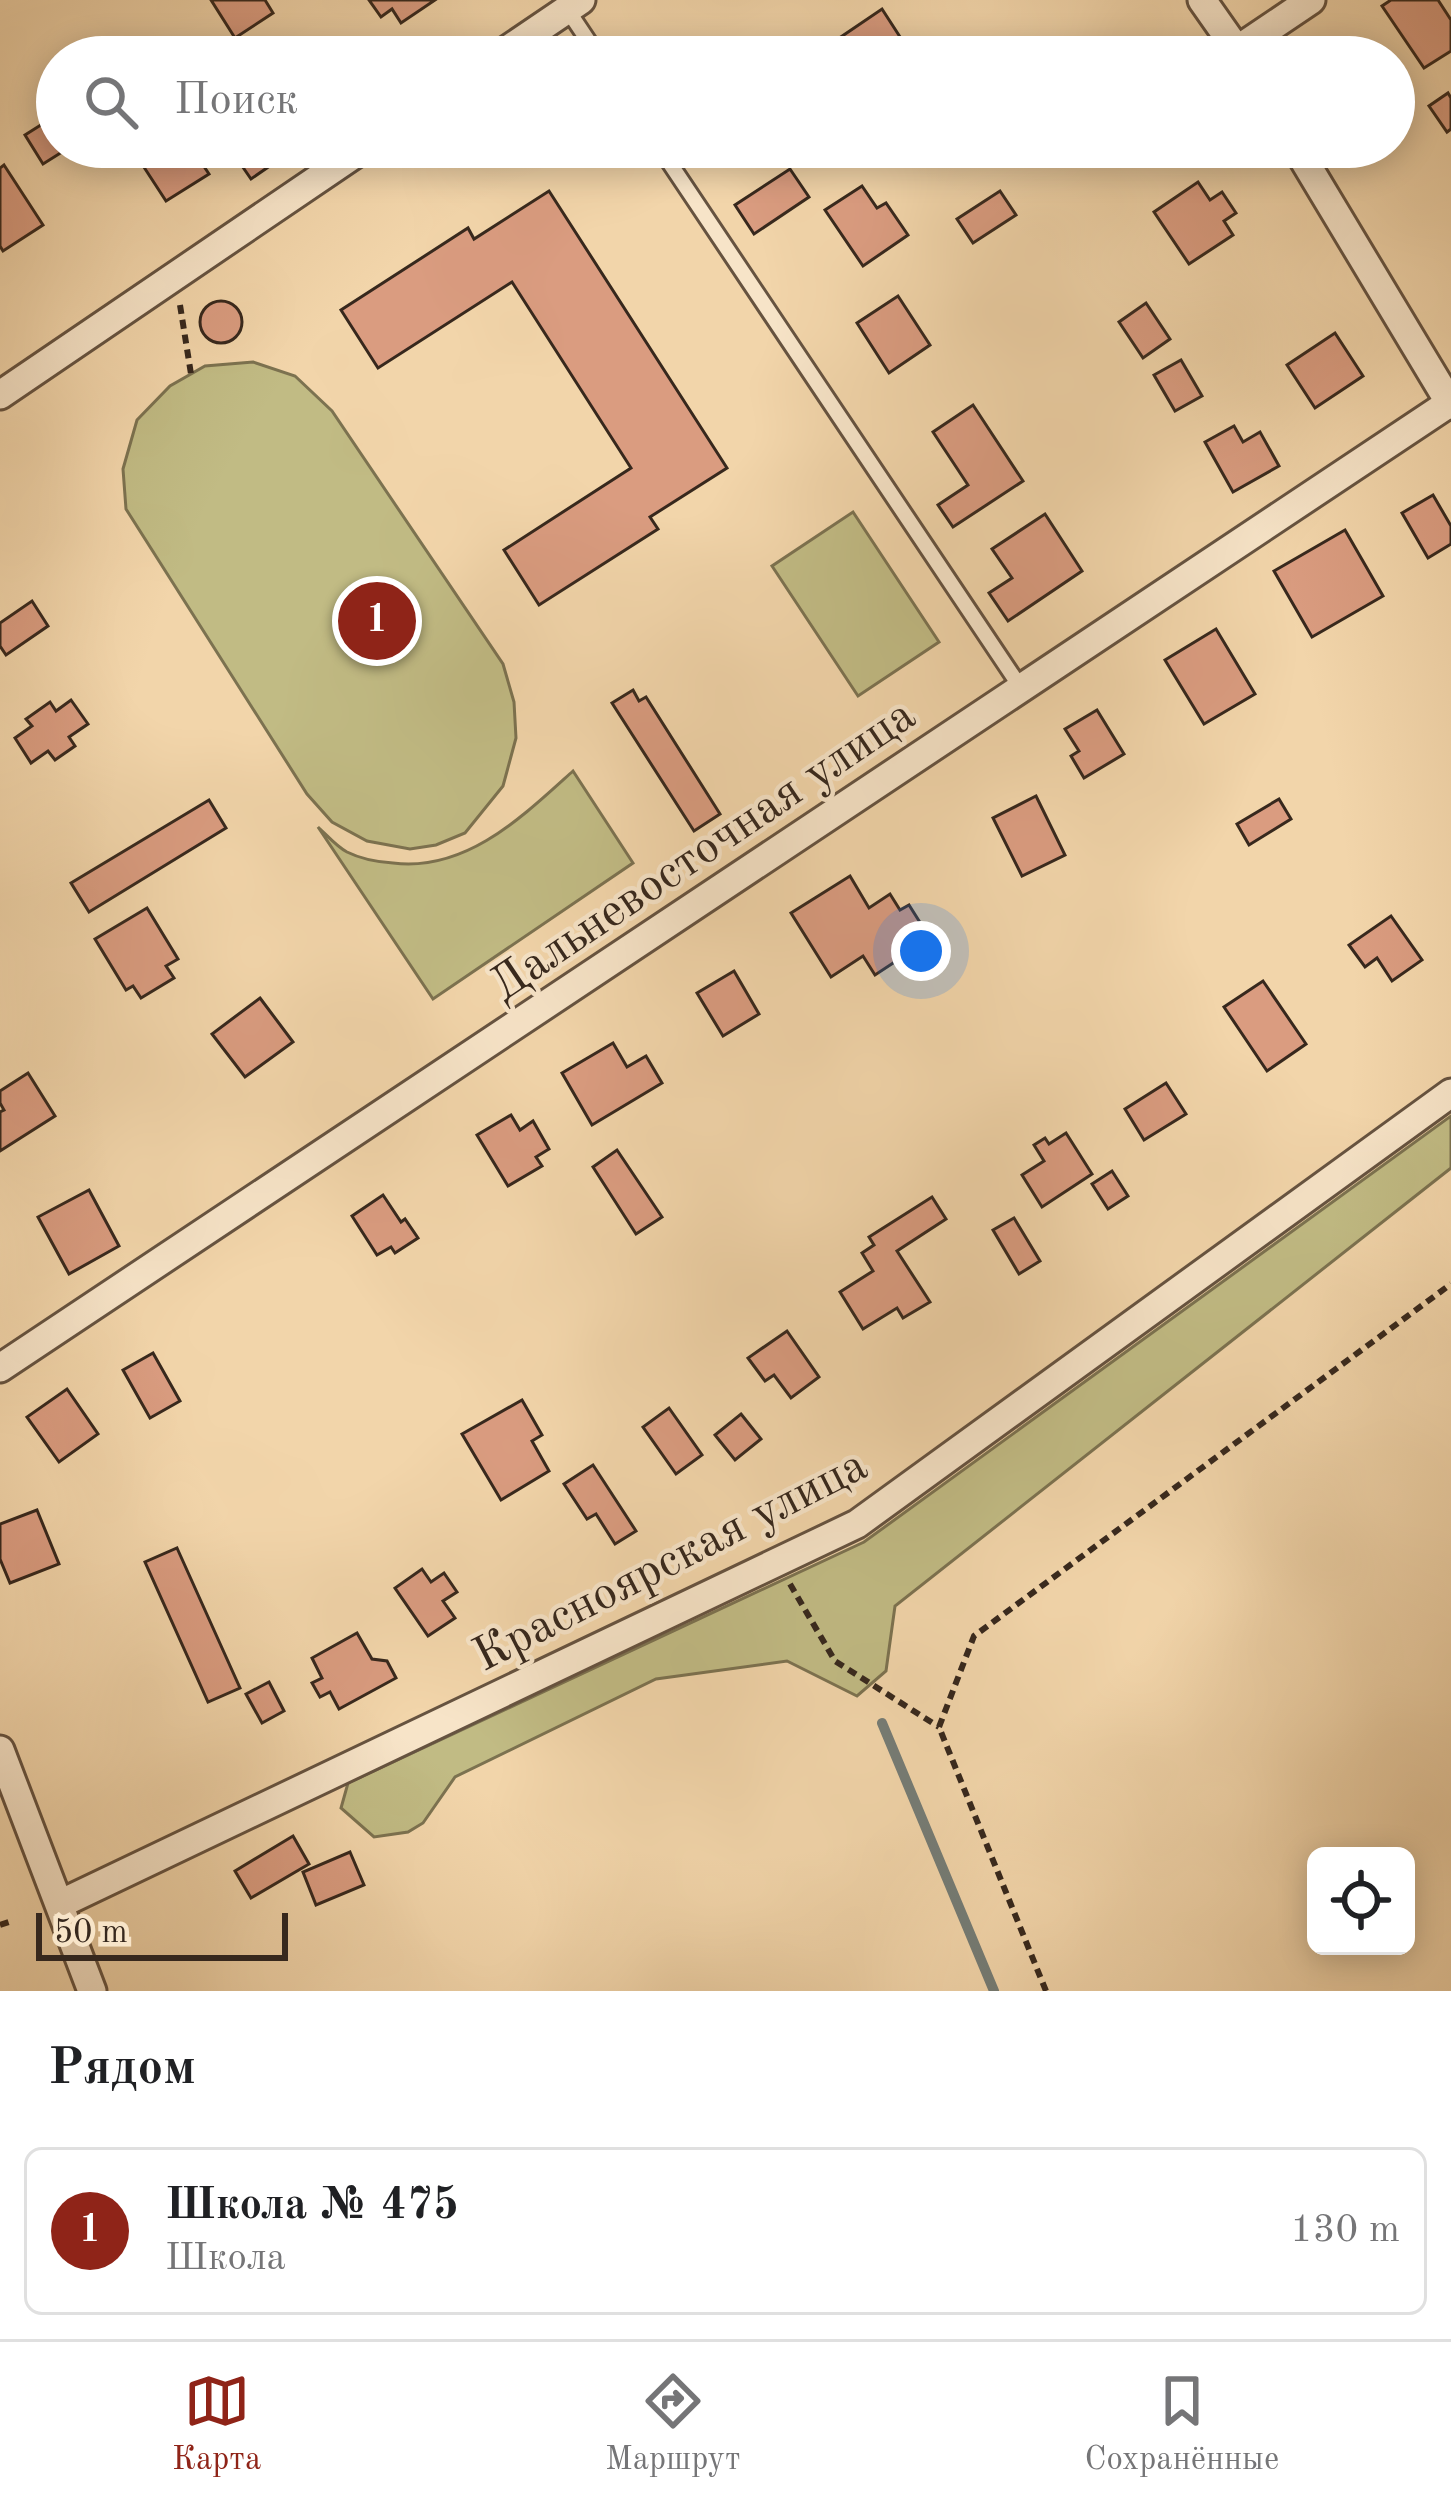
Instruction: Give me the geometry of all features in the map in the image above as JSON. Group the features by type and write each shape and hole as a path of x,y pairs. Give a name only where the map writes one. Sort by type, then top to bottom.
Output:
{"street":[{"path":"1202,0 1228,36"},
{"path":"1263,36 1311,0"},
{"path":"528,36 574,5"},
{"path":"0,395 334,168"},
{"path":"1309,168 1451,403"},
{"name":"Дальневосточная улица","path":"0,1368 1451,403"},
{"name":"Красноярская улица","path":"60,1904 857,1524 1451,1094"},
{"path":"0,1750 92,1991"}],"lane":[{"path":"574,5 589,36"},
{"path":"673,168 1022,688"}],"path":[{"path":"170,279 179,297 191,374"},
{"path":"939,1727 974,1636 1451,1284"},
{"path":"777,1562 835,1661 939,1727 1046,1991"}],"shaded area":[{"path":"253,362 295,376 332,411 503,664 514,702 516,738 503,786 465,833 410,849 367,841 332,822 307,794 126,509 123,469 137,420 170,386 205,366"},
{"path":"853,512 939,642 858,696 772,566"},
{"path":"573,771 633,863 433,999 318,827 343,850 369,860 420,864 445,859 513,823"},
{"path":"1451,1116 1451,1168 895,1606 886,1671 857,1696 787,1661 656,1679 455,1777 423,1823 408,1832 374,1837 341,1808 348,1783 864,1542"}],"building":[{"path":"211,0 265,0 273,13 234,36"},
{"path":"369,0 435,0 401,23 392,9 381,17"},
{"path":"1391,0 1438,0 1451,20 1451,51 1424,68 1415,55 1415,36 1402,36 1382,6"},
{"path":"882,9 899,36 842,36"},
{"path":"1448,93 1451,129 1447,132 1429,106"},
{"path":"36,128 36,153 25,135"},
{"path":"4,165 43,225 3,251 0,168"},
{"path":"145,168 205,168 209,174 166,201"},
{"path":"243,168 267,168 251,179"},
{"path":"790,169 809,197 754,234 735,205"},
{"path":"1198,182 1210,200 1222,192 1236,213 1224,221 1233,235 1189,264 1154,212"},
{"path":"862,186 877,208 886,203 908,235 863,266 825,210"},
{"path":"549,191 727,468 650,517 658,529 539,605 504,550 631,468 512,282 378,368 341,310 468,228 474,239"},
{"path":"1000,191 1016,215 973,243 957,219"},
{"path":"898,296 930,345 889,373 857,323"},
{"path":"221,301 236,307 242,322 236,337 221,343 206,337 200,322 206,307"},
{"path":"1146,303 1170,339 1143,358 1119,322"},
{"path":"1335,333 1363,376 1315,408 1287,365"},
{"path":"1181,360 1202,396 1175,411 1154,375"},
{"path":"973,405 1023,481 953,527 938,505 968,485 933,432"},
{"path":"1234,426 1243,442 1260,432 1279,466 1233,492 1205,442"},
{"path":"1433,495 1451,526 1451,544 1428,558 1402,513"},
{"path":"1045,514 1082,571 1008,621 989,593 1012,578 992,549"},
{"path":"1345,530 1383,596 1312,637 1274,571"},
{"path":"32,601 48,626 6,655 0,646 0,623"},
{"path":"1216,629 1255,694 1204,724 1165,660"},
{"path":"633,690 639,701 646,697 720,814 694,831 612,703"},
{"path":"71,700 88,724 69,737 75,746 55,760 48,751 31,763 15,738 32,726 26,719 50,702 56,711"},
{"path":"1097,710 1124,754 1084,778 1071,756 1079,751 1065,729"},
{"path":"1036,796 1065,855 1022,876 993,818"},
{"path":"1279,799 1291,819 1249,845 1237,824"},
{"path":"209,800 226,828 89,912 71,883"},
{"path":"850,876 869,908 890,894 900,910 909,905 921,924 912,929 922,944 875,975 863,956 831,977 791,913"},
{"path":"147,908 178,959 166,966 174,978 141,998 133,986 126,990 95,939"},
{"path":"1391,916 1422,960 1392,981 1377,958 1365,967 1349,945"},
{"path":"734,971 759,1014 723,1036 697,993"},
{"path":"1263,981 1306,1044 1267,1071 1224,1007"},
{"path":"260,998 293,1042 245,1077 212,1034"},
{"path":"613,1043 627,1067 646,1056 662,1083 592,1125 562,1073"},
{"path":"28,1073 55,1116 0,1151 0,1112 4,1110 0,1091"},
{"path":"1166,1083 1186,1114 1144,1140 1125,1109"},
{"path":"511,1115 520,1130 533,1121 549,1149 536,1157 542,1166 508,1186 477,1135"},
{"path":"1066,1133 1092,1174 1042,1207 1022,1175 1044,1161 1034,1145 1045,1138 1049,1144"},
{"path":"617,1150 662,1217 636,1234 593,1167"},
{"path":"1112,1171 1128,1196 1108,1209 1092,1184"},
{"path":"89,1190 119,1246 69,1274 38,1217"},
{"path":"383,1195 418,1238 395,1253 391,1247 377,1255 352,1216"},
{"path":"932,1197 946,1219 897,1251 930,1302 903,1318 897,1308 863,1329 840,1292 873,1271 862,1253 874,1245 869,1237"},
{"path":"1014,1218 1040,1261 1019,1274 993,1230"},
{"path":"787,1331 819,1377 791,1398 774,1375 765,1381 748,1358"},
{"path":"153,1353 180,1401 150,1418 123,1370"},
{"path":"67,1389 98,1434 59,1462 27,1417"},
{"path":"522,1400 542,1435 532,1441 549,1471 501,1500 462,1434"},
{"path":"669,1408 702,1455 676,1474 643,1427"},
{"path":"741,1414 761,1439 735,1460 715,1435"},
{"path":"593,1465 636,1531 615,1544 596,1514 587,1519 564,1484"},
{"path":"37,1510 59,1564 10,1583 0,1559 0,1524"},
{"path":"177,1548 240,1688 208,1702 145,1562"},
{"path":"422,1569 431,1582 444,1573 457,1592 443,1601 455,1618 428,1636 395,1588"},
{"path":"357,1633 372,1659 387,1661 396,1678 339,1709 330,1692 320,1697 312,1683 322,1678 312,1658"},
{"path":"269,1682 284,1711 262,1723 246,1694"},
{"path":"293,1836 309,1864 251,1898 235,1871"},
{"path":"350,1852 364,1885 316,1905 303,1872"}],"waterway":[{"path":"882,1723 994,1991"}],"place":[{"name":"Школа № 475","path":"377,621"}]}
